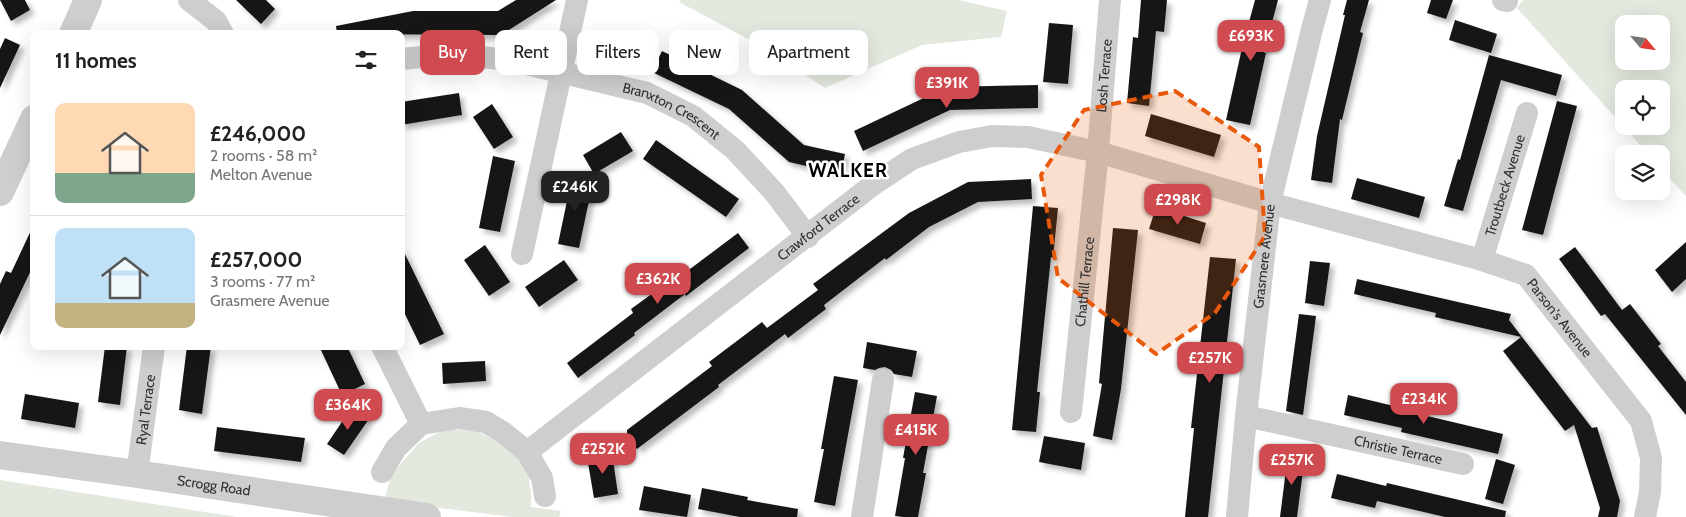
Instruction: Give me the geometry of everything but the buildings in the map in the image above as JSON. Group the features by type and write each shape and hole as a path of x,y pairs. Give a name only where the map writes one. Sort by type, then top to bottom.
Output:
{"street":[{"path":"75,30 88,0"},
{"path":"189,0 216,21 221,30"},
{"path":"567,45 577,0"},
{"name":"Losh Terrace","path":"1098,152 1110,0"},
{"name":"Grasmere Avenue","path":"1237,517 1246,416 1270,203 1320,0"},
{"name":"Branxton Crescent","path":"405,59 454,54 495,58"},
{"name":"Branxton Crescent","path":"567,73 647,93 692,116 735,150 774,192 808,237"},
{"path":"522,254 560,75"},
{"name":"Troutbeck Avenue","path":"1482,260 1527,113"},
{"path":"0,192 30,128"},
{"name":"Crawford Terrace","path":"527,452 808,237 874,184 912,159 959,142 992,136 1028,137 1098,152 1270,203"},
{"name":"Chathill Terrace","path":"1072,412 1098,152"},
{"name":"Parson's Avenue","path":"1270,203 1482,260 1526,275 1641,422 1651,458 1650,492 1645,517"},
{"name":"Ryal Terrace","path":"137,474 153,350"},
{"path":"384,350 421,424"},
{"path":"862,517 884,380"},
{"name":"Christie Terrace","path":"1246,416 1463,464"},
{"path":"382,472 396,448 421,424 459,418 486,422 504,433 527,452 542,478 545,496"},
{"name":"Scrogg Road","path":"0,455 427,517"}],"highlighted area":[{"path":"1175,91 1259,147 1265,236 1215,313 1156,354 1058,278 1041,175 1084,110"}],"shaded area":[{"path":"680,0 958,0 1007,11 1001,37 922,45 868,69 868,30 749,30 749,39 739,34 739,30 731,30 679,2"},
{"path":"1523,0 1686,0 1686,196 1670,179 1670,145 1640,145 1631,135 1670,135 1670,80 1615,80 1615,117 1517,8"},
{"path":"806,75 854,75 825,88"},
{"path":"445,429 477,431 504,445 527,465 531,507 561,511 559,517 513,517 384,501 391,475 419,443"},
{"path":"0,480 237,517 0,517"}],"district":[{"name":"WALKER","path":"848,170"}]}
